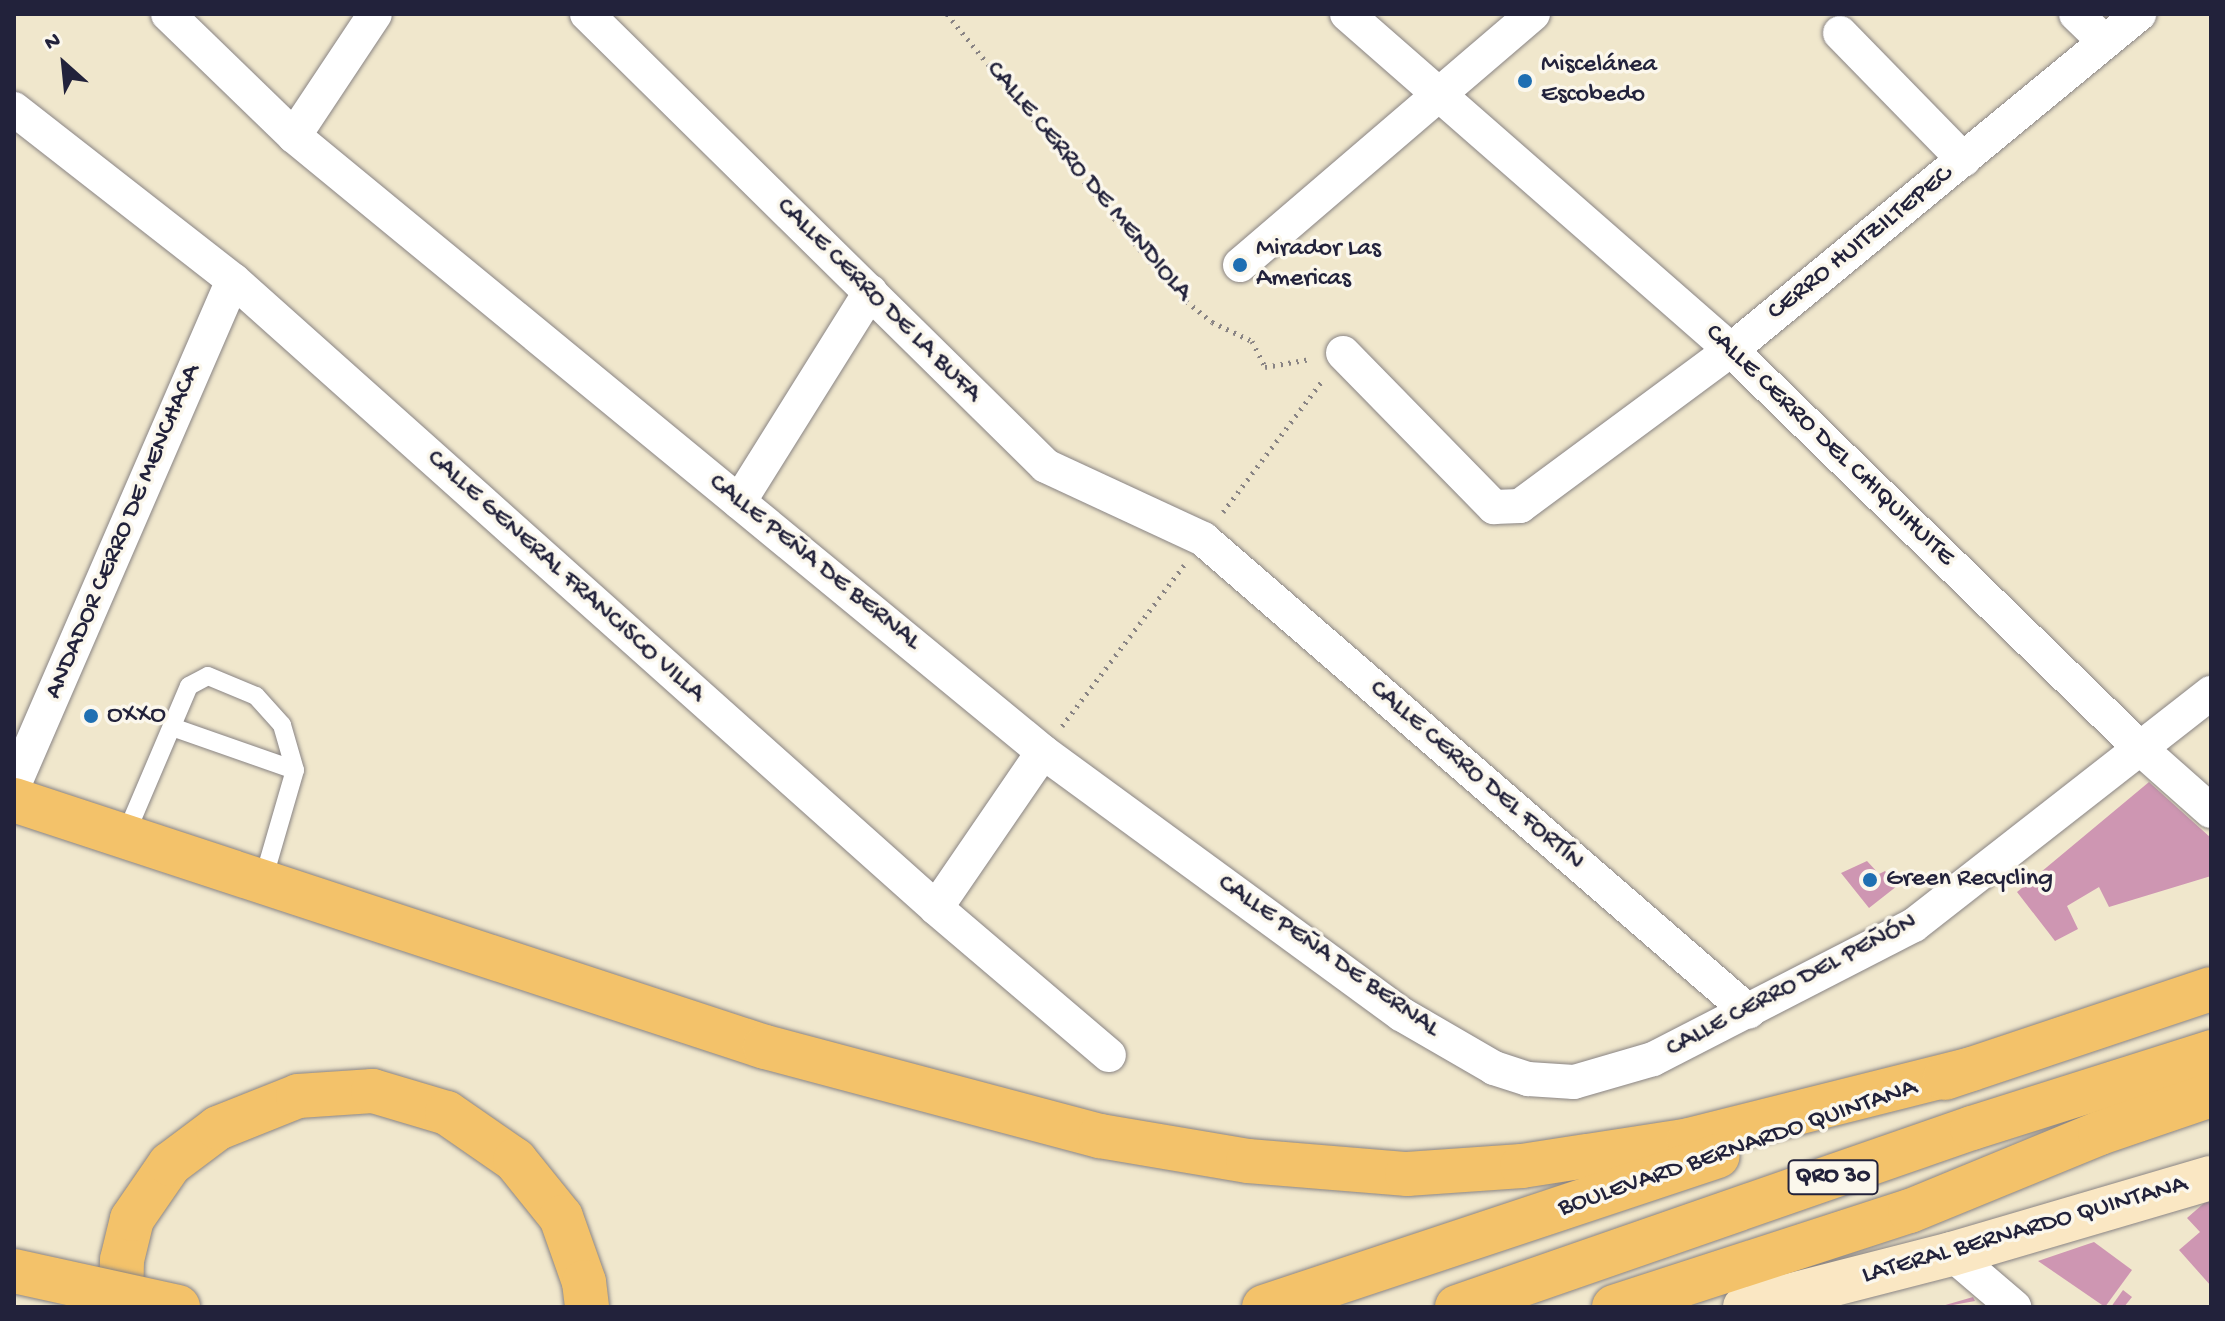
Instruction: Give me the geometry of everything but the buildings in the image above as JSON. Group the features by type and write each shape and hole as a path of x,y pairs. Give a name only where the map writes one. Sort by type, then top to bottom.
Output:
{"main road":[{"path":"14,800 765,1047 1100,1136 1248,1161 1407,1174 1522,1166 1689,1140 1971,1069"},
{"name":"BOULEVARD BERNARDO QUINTANA","path":"1264,1307 1408,1263 2211,989"},
{"name":"QRO 30","path":"1457,1307 1972,1128 2211,1052"},
{"path":"121,1307 122,1260 132,1219 170,1164 218,1128 298,1096 373,1091 447,1113 515,1160 561,1217 584,1282 587,1307"},
{"path":"1614,1307 1910,1211 2100,1133 2211,1095"},
{"path":"14,1271 178,1307"}],"street":[{"name":"CALLE PEÑA DE BERNAL","path":"168,14 294,136 1043,752 1401,1014 1494,1068"},
{"path":"294,136 375,14"},
{"name":"CALLE CERRO DE LA BUFA","path":"587,14 1046,466 1203,539"},
{"name":"CALLE CERRO DEL CHIQUIHUITE","path":"1347,14 1439,91 1731,350 2142,750 2211,811"},
{"path":"1240,265 1439,91 1533,14"},
{"path":"2076,14 2104,41"},
{"name":"CERRO HUITZILTEPEC","path":"1343,353 1494,507 1520,506 1560,481 1731,350 2139,14"},
{"path":"1840,33 1964,160"},
{"name":"CALLE GENERAL FRANCISCO VILLA","path":"14,109 233,280 936,908 1109,1055"},
{"name":"ANDADOR CERRO DE MENCHACA","path":"14,785 233,280"},
{"path":"739,502 870,292"},
{"name":"CALLE CERRO DEL FORTÍN","path":"1203,539 1749,1012"},
{"name":"CALLE CERRO DEL PEÑÓN","path":"1494,1068 1528,1079 1574,1082 1653,1059 1749,1012 1914,925 2142,750 2211,693"},
{"path":"936,908 1043,752"},
{"name":"LATERAL BERNARDO QUINTANA","path":"1745,1307 1952,1254 2211,1178"},
{"path":"1952,1254 2014,1307"}],"lane":[{"path":"125,836 189,686 208,676 256,696 282,725 295,770 263,880"},
{"path":"172,727 295,770"}],"path":[{"name":"CALLE CERRO DE MENDIOLA","path":"947,14 1174,291 1212,322 1252,341 1265,367 1343,353"}],"place":[{"name":"Miscelánea Escobedo","path":"1525,81"},
{"name":"Mirador Las Americas","path":"1240,265"},
{"name":"OXXO","path":"91,716"},
{"name":"Green Recycling","path":"1870,880"}]}
